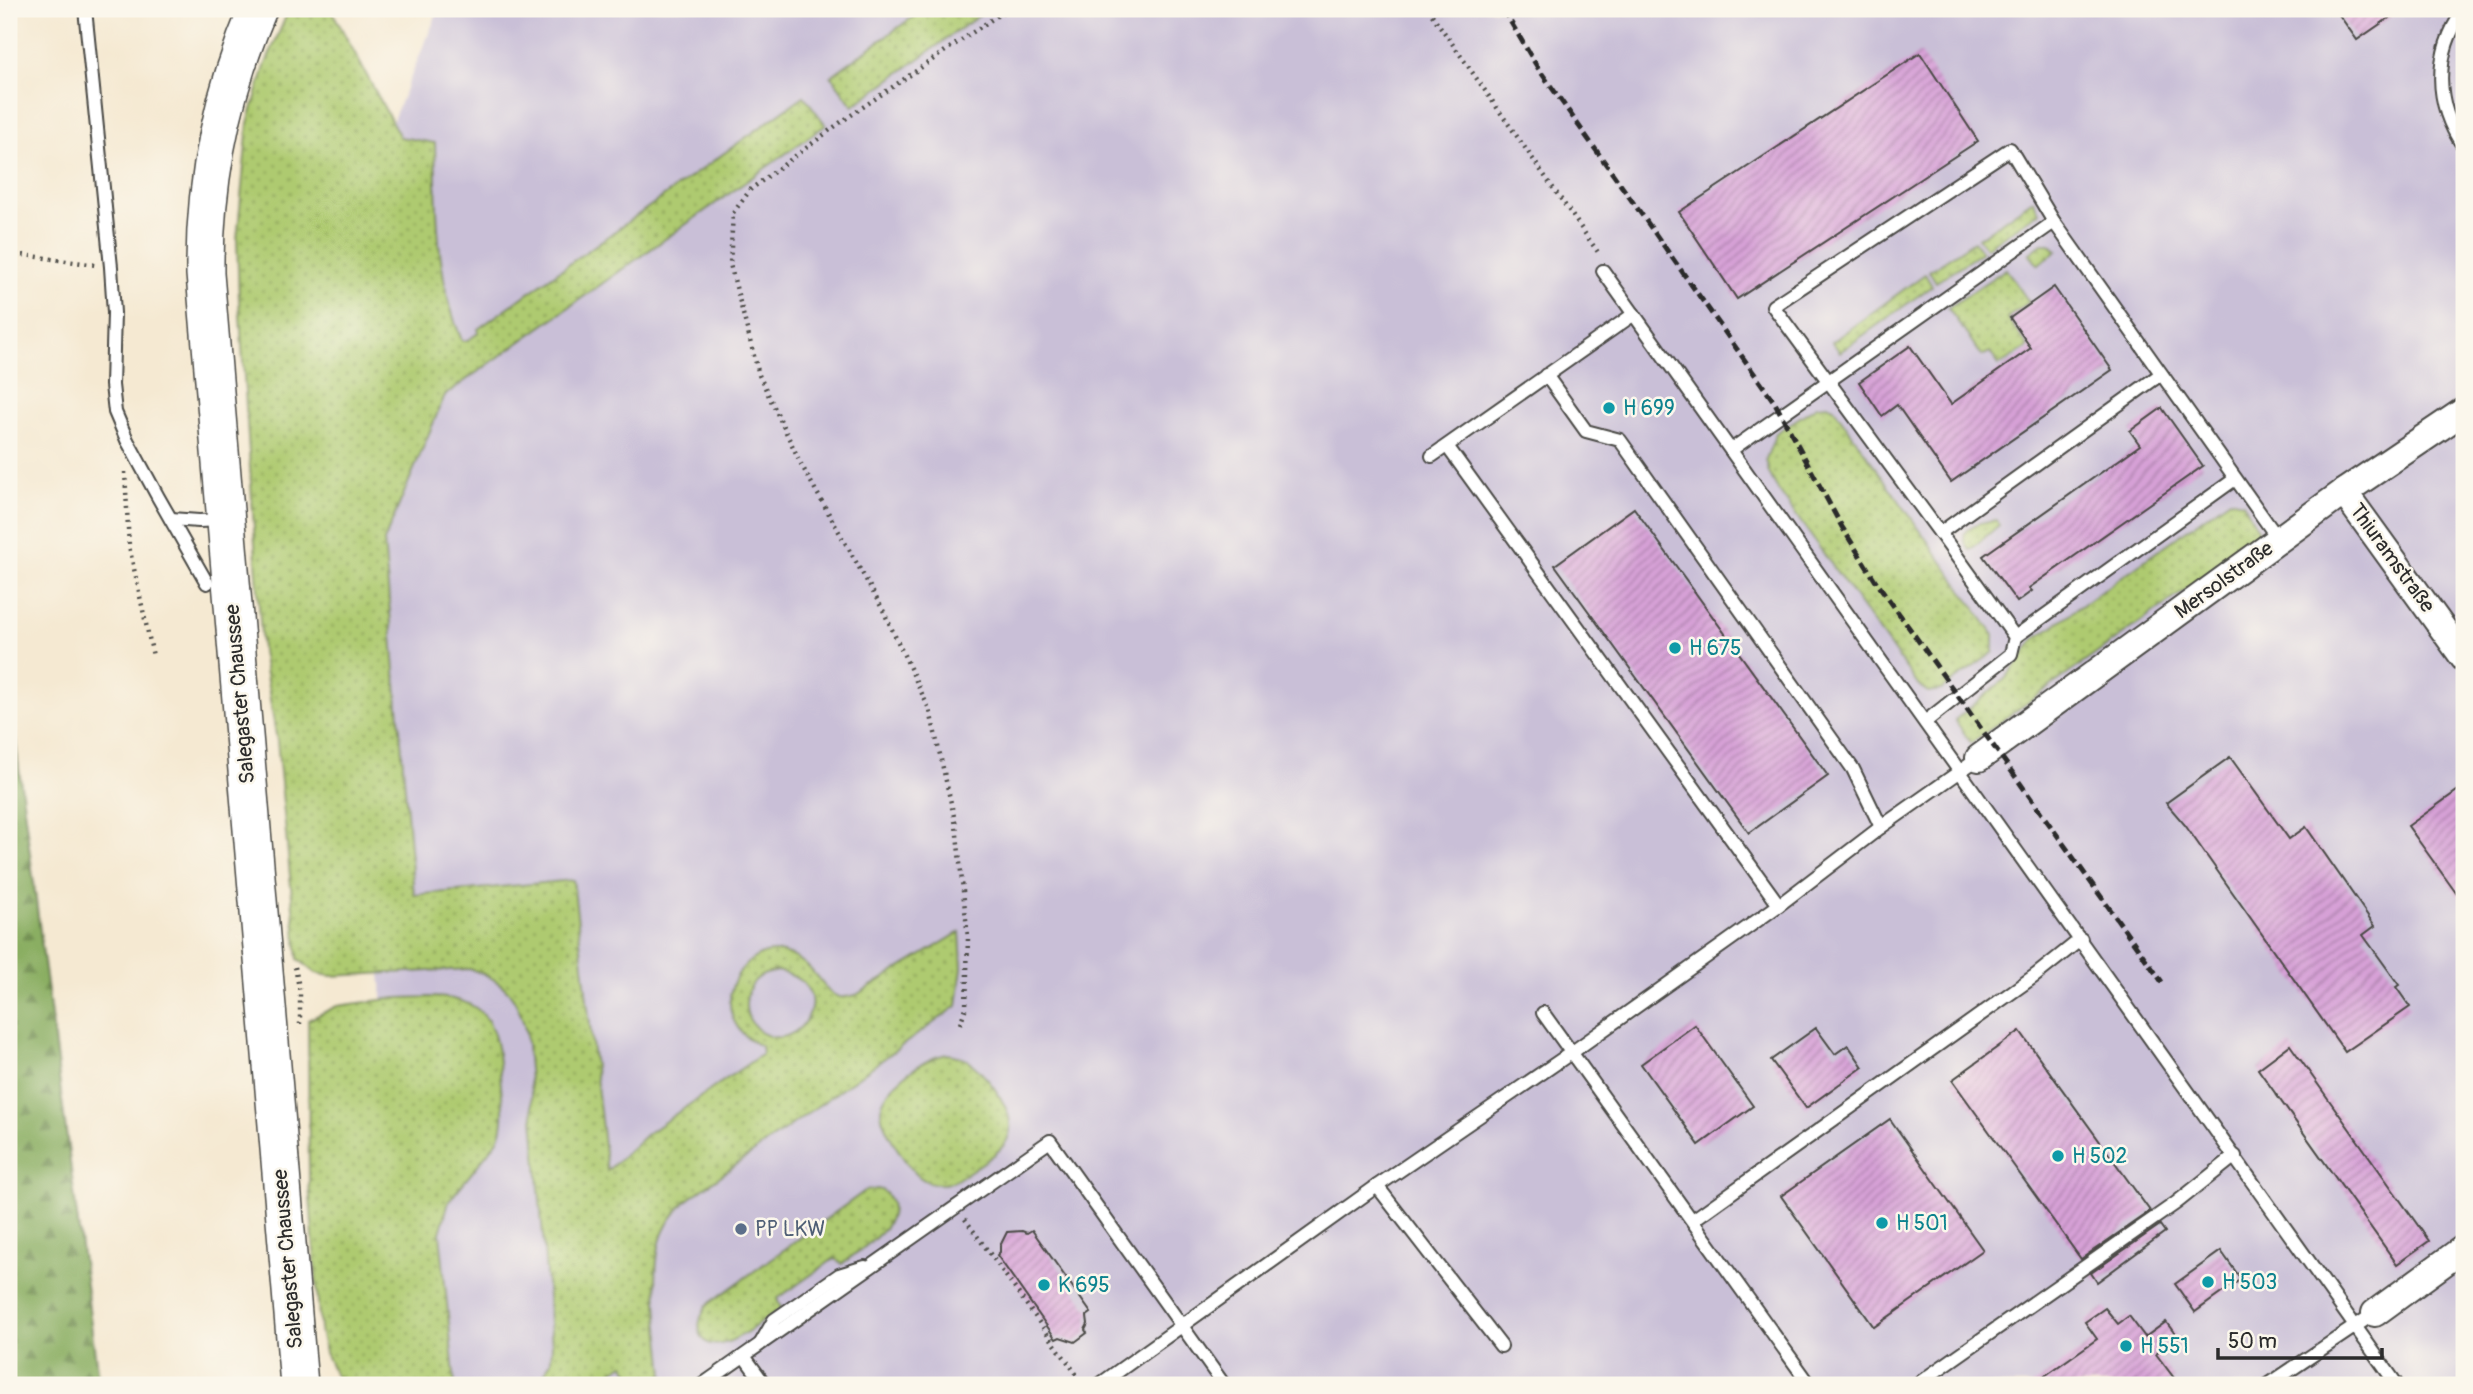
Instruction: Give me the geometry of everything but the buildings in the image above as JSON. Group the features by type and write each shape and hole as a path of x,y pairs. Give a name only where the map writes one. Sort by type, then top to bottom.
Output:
{"main road":[{"name":"Salegaster Chaussee","path":"258,9 233,74 218,128 206,227 205,274 299,1385"}],"street":[{"name":"Mersolstraße","path":"1975,761 2344,492 2464,411"},
{"name":"Thiuramstraße","path":"2344,492 2464,658"},
{"path":"2365,1319 2464,1248"}],"lane":[{"path":"85,9 111,267 114,313 111,385 115,412 170,519 208,583"},
{"path":"2464,10 2443,51 2441,94 2451,128 2464,147"},
{"path":"2015,636 1773,306 2010,149 2054,222 2279,540"},
{"path":"1731,450 2054,222"},
{"path":"1602,271 1925,722 1975,761 2081,939 2235,1156 2365,1319 2398,1385"},
{"path":"1432,456 1634,314"},
{"path":"1940,533 2161,374"},
{"path":"1546,375 1586,431 1620,440 1853,769 1881,827"},
{"path":"1447,446 1779,905"},
{"path":"1925,722 2011,654 2015,636 2235,479"},
{"path":"170,519 225,520"},
{"path":"1099,1385 1377,1186 1571,1053 1779,905 1881,827 1975,761"},
{"path":"1693,1220 2036,975 2081,939"},
{"path":"1543,1013 1810,1385"},
{"path":"702,1385 1050,1141 1224,1385"},
{"path":"1916,1385 2176,1203 2235,1156"},
{"path":"1377,1186 1501,1346"},
{"path":"760,1345 774,1320 839,1275 875,1264"},
{"path":"2268,1385 2365,1319"},
{"path":"744,1356 765,1385"}],"path":[{"path":"960,1024 966,1007 967,925 956,825 930,711 883,610 802,466 759,375 730,264 733,213 751,189 841,122 1007,9"},
{"path":"1429,9 1607,265 1602,271"},
{"path":"9,253 111,267"},
{"path":"127,439 124,456 129,546 153,656"},
{"path":"956,1207 1085,1385"}],"shaded area":[{"path":"439,9 2464,9 2464,1385 416,1385 342,536 331,269"}],"green space":[{"path":"289,9 331,9 400,137 435,143 437,219 442,268 462,341 467,341 478,333 478,329 804,96 826,125 445,395 384,541 414,895 573,880 607,1171 647,1134 762,1054 761,1046 743,1034 733,1019 730,1002 740,971 752,960 766,953 783,953 794,957 803,962 834,995 846,997 856,995 960,932 962,967 957,1006 687,1200 671,1219 659,1245 656,1281 664,1375 650,1385 627,1385 634,1380 624,1364 612,1372 620,1385 539,1385 551,1361 552,1345 526,1033 519,1009 508,992 492,979 470,969 330,976 316,973 298,959 277,741 262,651 239,301 237,240 248,123 266,63","holes":["777,971 799,980 809,992 811,1007 806,1021 795,1031 782,1037 766,1035 752,1023 747,1011 747,998 752,985 761,976"]},
{"path":"924,9 988,9 853,106 831,76"},
{"path":"2033,200 2039,212 1986,248 1978,238"},
{"path":"1974,241 1982,252 1936,282 1929,271"},
{"path":"2042,244 2050,244 2057,251 2038,265 2029,254"},
{"path":"2006,269 2029,302 2007,318 2028,347 1999,365 1990,352 1982,356 1948,308"},
{"path":"1925,274 1932,286 1840,352 1832,342"},
{"path":"1827,405 1834,408 1994,635 1994,652 1941,690 1928,692 1918,685 1778,490 1769,473 1766,459 1776,433 1817,406"},
{"path":"2230,499 2243,502 2258,530 2253,542 1971,743 1955,720 2005,679 2035,639"},
{"path":"1997,520 1999,525 1970,550 1965,542 1966,531 1983,522"},
{"path":"9,692 99,1385 9,1385"},
{"path":"431,997 468,1004 480,1011 488,1022 497,1049 503,1107 498,1140 449,1201 440,1233 455,1385 340,1385 325,1353 320,1330 309,1184 308,1020 337,1006 396,998"},
{"path":"947,1054 966,1059 986,1078 1001,1098 1010,1130 1007,1140 992,1156 955,1181 939,1184 923,1179 909,1166 885,1126 881,1110 889,1092 906,1075 927,1061"},
{"path":"878,1189 888,1196 892,1210 884,1228 868,1245 842,1264 835,1258 777,1299 781,1308 741,1336 718,1344 709,1343 702,1337 699,1325 706,1306 865,1191"}],"railway":[{"path":"1503,9 1538,68 1775,403 1842,527 1875,580 2162,982"}],"place":[{"name":"H 699","path":"1609,408"},
{"name":"H 675","path":"1675,648"},
{"name":"H 502","path":"2058,1156"},
{"name":"H 501","path":"1882,1223"},
{"name":"PP LKW","path":"741,1229"},
{"name":"H 503","path":"2208,1282"},
{"name":"K 695","path":"1044,1285"},
{"name":"H 551","path":"2126,1346"}]}
